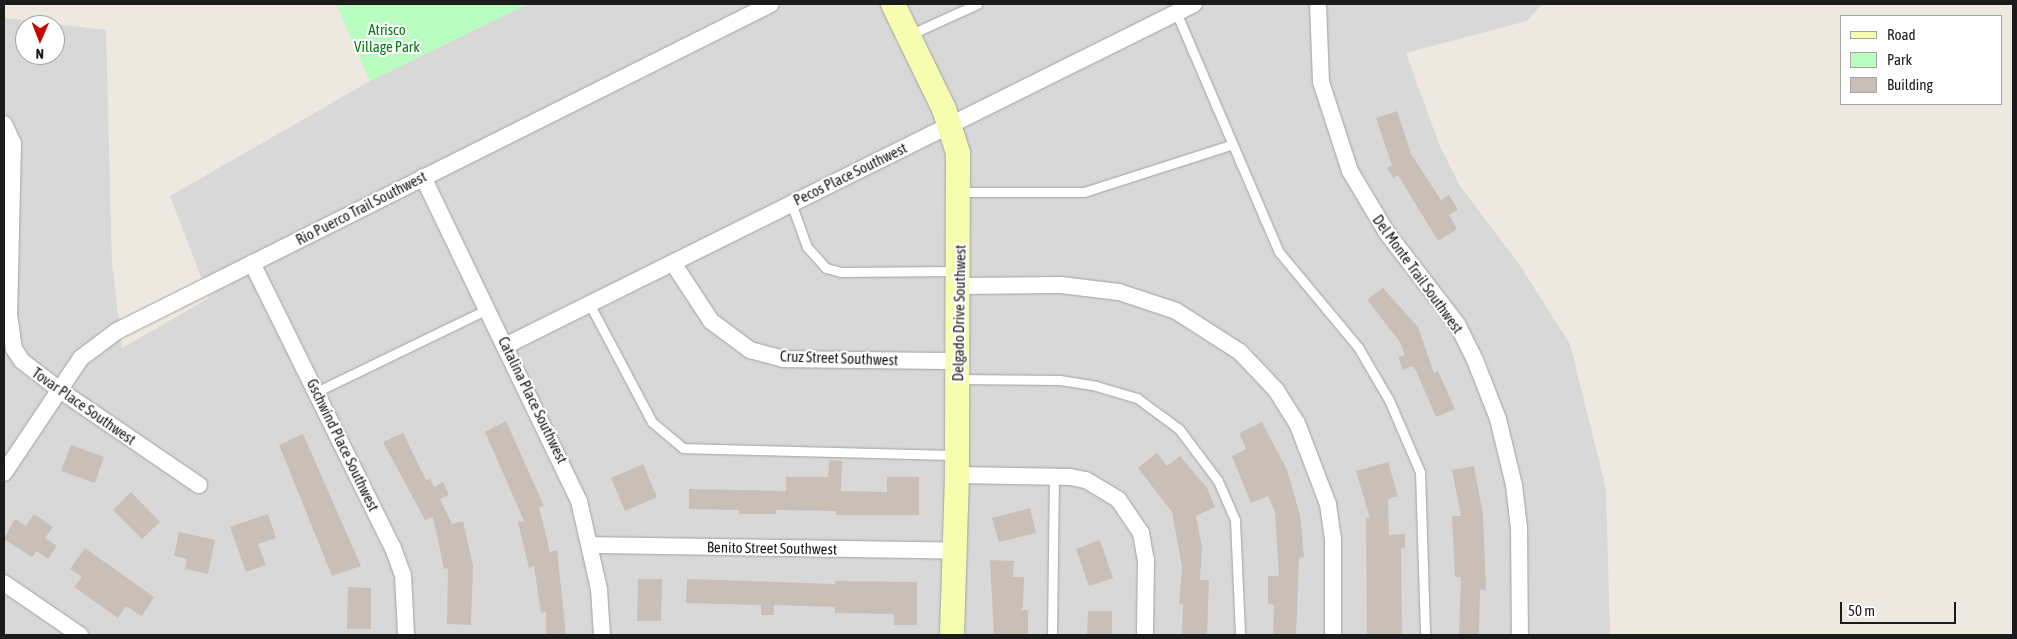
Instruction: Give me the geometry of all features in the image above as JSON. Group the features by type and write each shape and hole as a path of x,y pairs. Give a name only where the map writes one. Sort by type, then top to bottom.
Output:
{"street":[{"name":"Rio Puerco Trail Southwest","path":"4,473 61,391 81,358 99,342 252,263 771,4"},
{"name":"Delgado Drive Southwest","path":"893,4 950,125 958,153 960,192 957,465 952,635"},
{"name":"Pecos Place Southwest","path":"507,345 1194,4"},
{"name":"Del Monte Trail Southwest","path":"1318,4 1321,82 1350,171 1387,233 1457,324 1475,360 1498,419 1514,485 1519,528 1520,635"},
{"name":"Tovar Place Southwest","path":"4,124 13,143 10,340 22,361 61,391 199,485"},
{"name":"Catalina Place Southwest","path":"423,177 564,464 590,546 599,589 602,635"},
{"name":"Gschwind Place Southwest","path":"252,263 318,391 403,576 406,635"},
{"name":"Cruz Street Southwest","path":"673,263 711,321 750,350 783,359 958,370"},
{"path":"959,278 1061,285 1119,292 1176,311 1240,352 1281,398 1297,423 1317,471 1328,504 1333,538 1333,635"},
{"path":"957,465 1086,480 1102,488 1133,516 1141,533 1146,560 1146,635"},
{"name":"Benito Street Southwest","path":"590,546 955,551"},
{"path":"4,583 80,635"}],"lane":[{"path":"909,36 977,4"},
{"path":"1176,12 1230,145 1278,252 1358,347 1389,400 1420,472 1426,635"},
{"path":"960,192 1084,192 1230,145"},
{"path":"791,203 807,247 826,268 841,272 959,278"},
{"path":"590,305 652,422 684,448 957,465"},
{"path":"318,391 488,309"},
{"path":"958,370 1060,380 1096,386 1137,398 1179,429 1218,481 1235,520 1240,635"},
{"path":"1052,635 1054,475"}],"shaded area":[{"path":"528,4 1542,4 1527,21 1406,53 1439,144 1460,186 1519,264 1570,344 1606,489 1610,635 4,635 4,18 15,19 15,65 65,65 65,25 106,30 112,263 122,348 209,298 170,196 370,81"}],"green space":[{"name":"Atrisco Village Park","path":"336,4 528,4 370,81"}],"building":[{"path":"1397,111 1411,154 1441,200 1449,195 1458,210 1449,215 1457,229 1438,241 1398,175 1393,178 1387,168 1392,165 1376,118"},
{"path":"1383,288 1418,327 1434,373 1438,371 1455,409 1436,417 1416,371 1412,366 1403,370 1398,357 1405,355 1400,342 1367,300"},
{"path":"506,421 544,506 539,507 550,552 557,550 566,635 546,635 546,612 541,613 534,566 529,568 518,522 524,521 485,432"},
{"path":"1262,422 1287,470 1300,515 1304,557 1299,558 1296,635 1273,635 1274,605 1268,604 1268,576 1279,576 1275,512 1268,496 1251,503 1232,456 1246,449 1239,433"},
{"path":"403,433 426,480 430,479 434,487 443,482 449,495 440,499 452,524 463,521 473,566 471,625 447,624 448,568 444,569 433,517 425,520 383,442"},
{"path":"303,434 361,566 332,576 279,445"},
{"path":"71,445 104,457 95,483 61,471"},
{"path":"1157,453 1167,466 1180,456 1207,488 1215,507 1196,516 1202,547 1200,580 1209,580 1207,635 1182,635 1183,604 1179,604 1182,567 1172,512 1138,468"},
{"path":"829,460 842,461 841,491 887,492 887,477 919,477 919,515 836,515 836,511 776,510 776,514 739,514 739,510 689,509 689,489 786,491 786,477 828,477"},
{"path":"1388,462 1398,496 1388,499 1389,535 1405,534 1405,548 1401,548 1402,635 1367,635 1366,518 1370,518 1356,471"},
{"path":"643,464 657,497 625,511 611,478"},
{"path":"1474,466 1483,515 1486,590 1480,590 1479,635 1459,635 1461,577 1455,577 1452,516 1461,516 1452,470"},
{"path":"131,492 160,522 142,539 113,510"},
{"path":"1030,508 1036,533 999,542 992,518"},
{"path":"34,514 53,527 45,538 57,546 48,559 36,551 32,557 4,539 15,519 26,526"},
{"path":"268,514 276,538 258,544 266,565 246,572 230,527"},
{"path":"179,532 215,540 208,574 185,569 187,559 174,556"},
{"path":"1100,540 1113,578 1089,586 1076,549"},
{"path":"85,548 154,597 142,616 126,606 118,618 74,587 82,577 70,569"},
{"path":"990,560 1014,561 1013,577 1024,577 1023,608 1020,610 1028,610 1028,635 994,635"},
{"path":"638,579 662,579 661,621 637,621"},
{"path":"687,579 835,584 835,581 917,582 917,625 894,625 894,614 835,613 835,607 774,605 774,615 761,615 761,605 686,603"},
{"path":"348,587 371,588 371,629 347,629"},
{"path":"1088,611 1112,611 1112,635 1087,635"}]}
